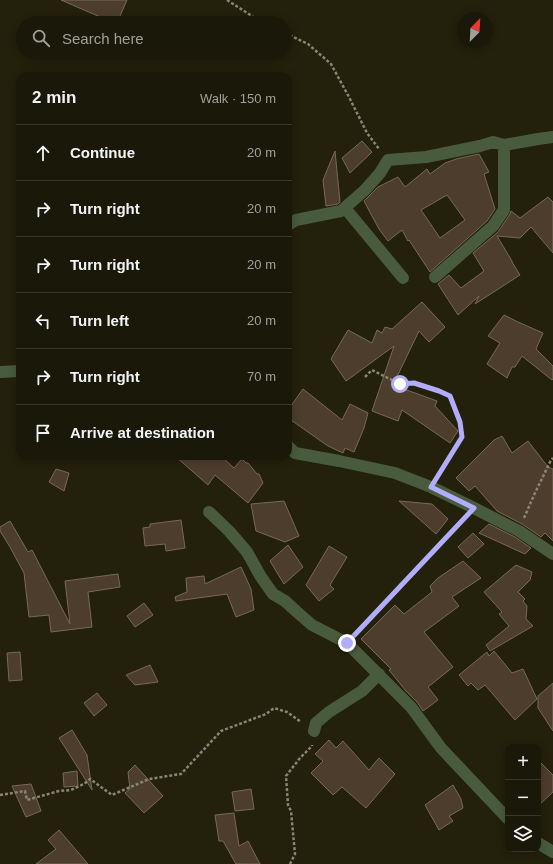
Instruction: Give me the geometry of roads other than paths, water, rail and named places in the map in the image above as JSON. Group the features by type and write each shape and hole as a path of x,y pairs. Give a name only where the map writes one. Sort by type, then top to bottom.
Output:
{"street":[{"path":"292,222 296,220 341,211 365,190 380,174 388,160 426,157 493,142 504,146 553,137"},
{"path":"434,277 493,226 504,210 504,146"},
{"path":"345,208 403,278"},
{"path":"0,372 16,371"},
{"path":"292,451 295,454 339,461 396,473 431,487 519,531 553,554"},
{"path":"209,512 229,531 246,552 273,594 285,601 312,625 347,643 411,707 441,748 505,816"},
{"path":"314,731 316,723 329,712 362,692 379,674"},
{"path":"541,845 553,852"}]}
